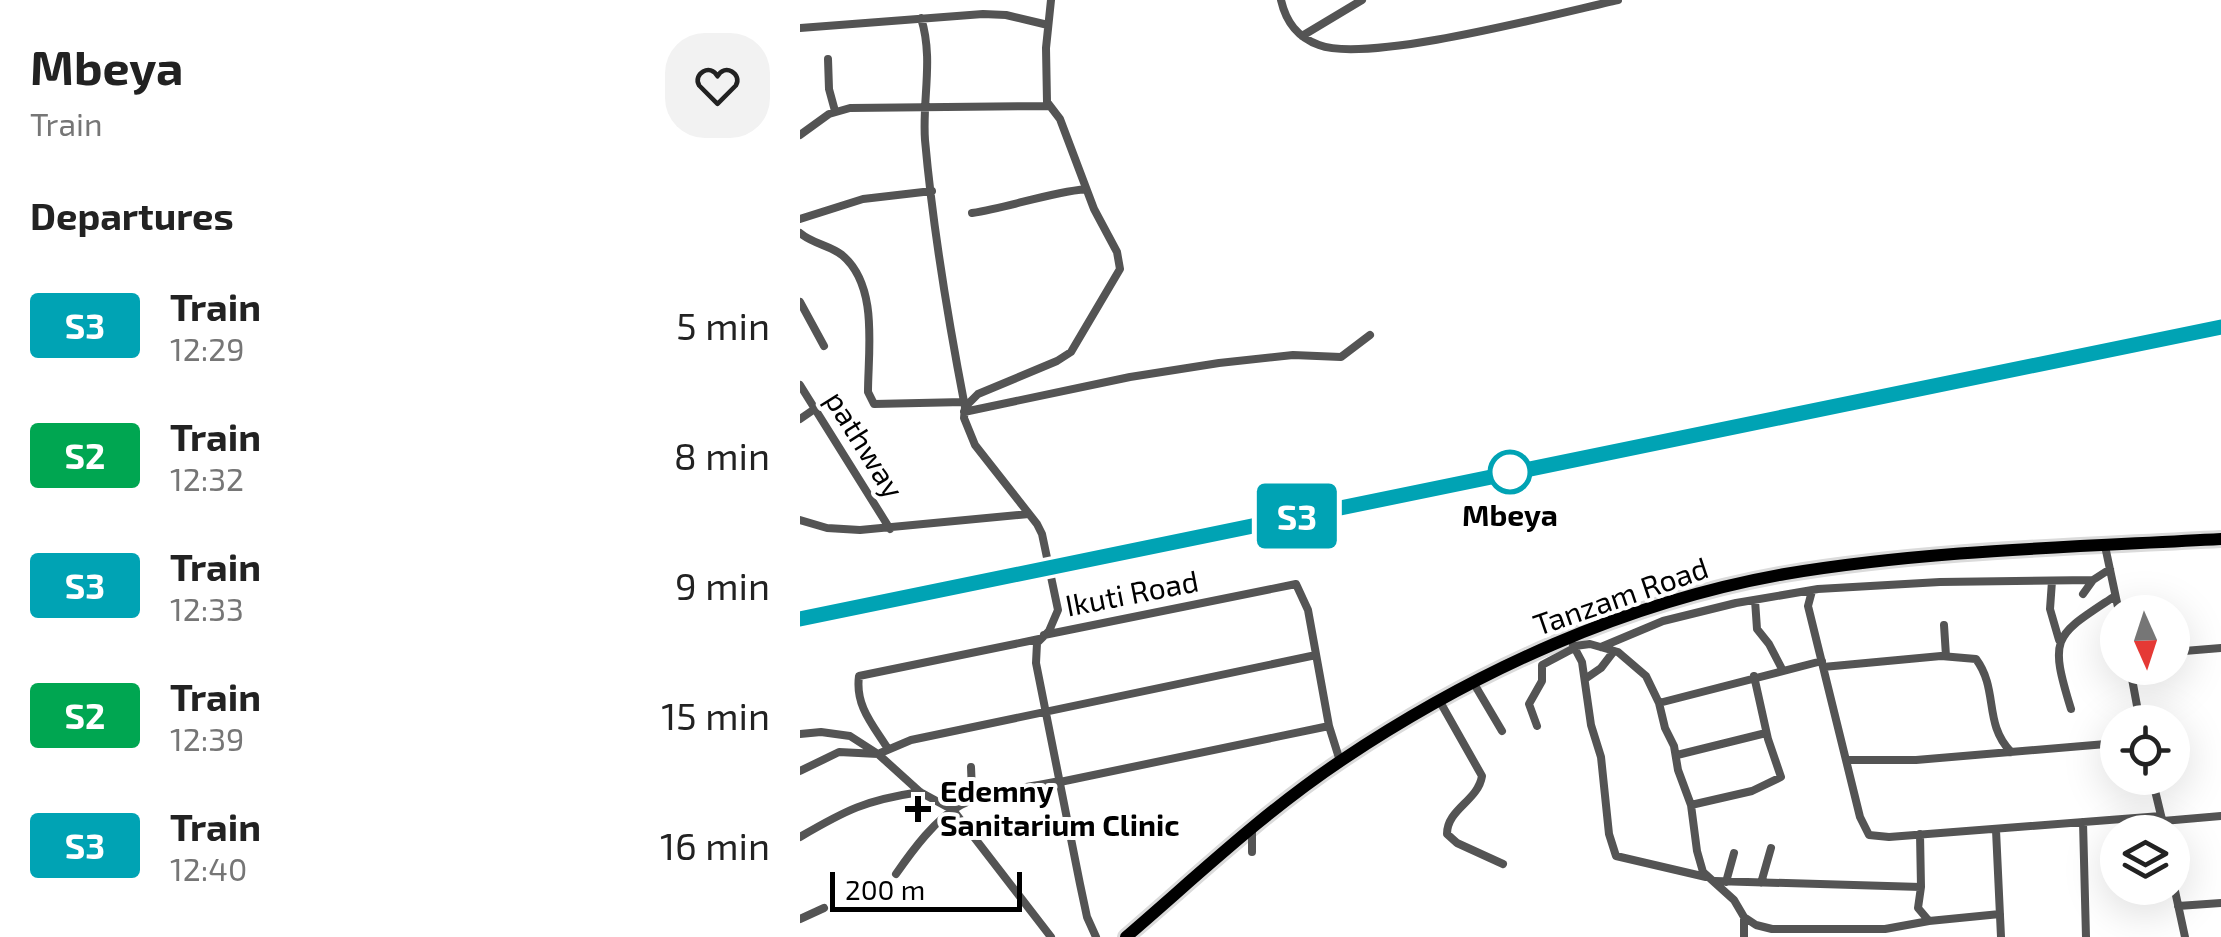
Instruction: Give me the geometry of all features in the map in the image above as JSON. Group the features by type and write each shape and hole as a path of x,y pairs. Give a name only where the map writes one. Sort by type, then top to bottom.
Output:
{"highway":[{"name":"Tanzam Road","path":"1126,937 1252,826 1340,761 1473,682 1660,606 1784,574 1900,558 2221,539"}],"street":[{"path":"964,407 978,394 1071,352 1118,274 1117,252 1086,188 1060,118 1048,106 1045,92 1051,0"},
{"path":"1281,0 1288,22 1302,36 1332,48 1391,46 1618,0"},
{"path":"1302,36 1362,0"},
{"path":"800,28 992,14 1048,25"},
{"path":"921,18 928,62 925,139 964,407 976,446 1042,534 1058,610 1067,630"},
{"path":"828,59 835,112"},
{"path":"800,135 835,112 926,106 1048,106"},
{"path":"972,212 1086,188"},
{"path":"800,219 862,199 932,192"},
{"path":"800,232 812,242 839,253 858,275 867,314 868,392 874,404 964,407 1219,363 1293,355 1341,357 1370,335"},
{"path":"800,302 824,346"},
{"name":"pathway","path":"800,384 890,529"},
{"path":"800,419 816,408"},
{"path":"800,520 841,529 890,529 1029,514"},
{"path":"2105,546 2115,595"},
{"path":"2083,594 2093,580 2110,569"},
{"path":"1601,647 1662,621 1812,591 1940,582 2093,580"},
{"path":"2052,581 2050,608 2071,709"},
{"name":"Ikuti Road","path":"1096,937 1084,901 1036,663 1042,637 1296,584 1308,610 1340,761"},
{"path":"1812,591 1808,606 1866,832 1880,837 2100,821"},
{"path":"1797,594 1808,606"},
{"path":"1755,600 1756,629 1770,644 1782,669"},
{"path":"2059,642 2067,628 2100,606"},
{"path":"888,748 863,710 858,676 1042,637 1058,610"},
{"path":"1944,625 1946,656"},
{"path":"1572,644 1586,679 1591,725 1601,757 1609,834 1616,856 1726,882 1921,887"},
{"path":"1538,726 1529,704 1542,681 1542,665 1572,644 1601,647 1624,655 1646,676 1659,703 1691,806 1697,855 1708,878 1756,926 1885,929 2000,914"},
{"path":"2190,651 2221,648"},
{"path":"1586,679 1614,651"},
{"path":"800,771 839,752 878,754 911,740 1316,655"},
{"path":"1659,703 1782,669 1968,656 1980,664 1989,683 1994,730 2011,752"},
{"path":"1691,806 1752,792 1780,780 1754,676"},
{"path":"1473,682 1502,731"},
{"path":"1439,700 1482,776 1476,795 1450,819 1448,834 1456,843 1504,864"},
{"path":"956,808 990,796 1330,726"},
{"path":"1676,755 1766,733"},
{"path":"800,734 850,736 878,754 920,792 956,808 1051,937"},
{"path":"1846,760 1916,760 2100,745"},
{"path":"896,874 972,791 971,767"},
{"path":"800,837 859,804 920,792"},
{"path":"2190,817 2221,816"},
{"path":"2083,822 2086,937"},
{"path":"1252,826 1252,852"},
{"path":"1996,830 2001,937"},
{"path":"1920,834 1918,908 1930,922"},
{"path":"1761,883 1771,848"},
{"path":"1726,882 1734,853"},
{"path":"2185,937 2178,906 2221,903"},
{"path":"800,919 824,908"},
{"path":"1744,916 1744,937"}],"railway":[{"path":"800,619 2221,327"}],"train":[{"name":"S3","path":"800,619 2221,327"}],"place":[{"name":"Mbeya","path":"1510,472"},
{"name":"Edemny Sanitarium Clinic","path":"918,809"}]}
